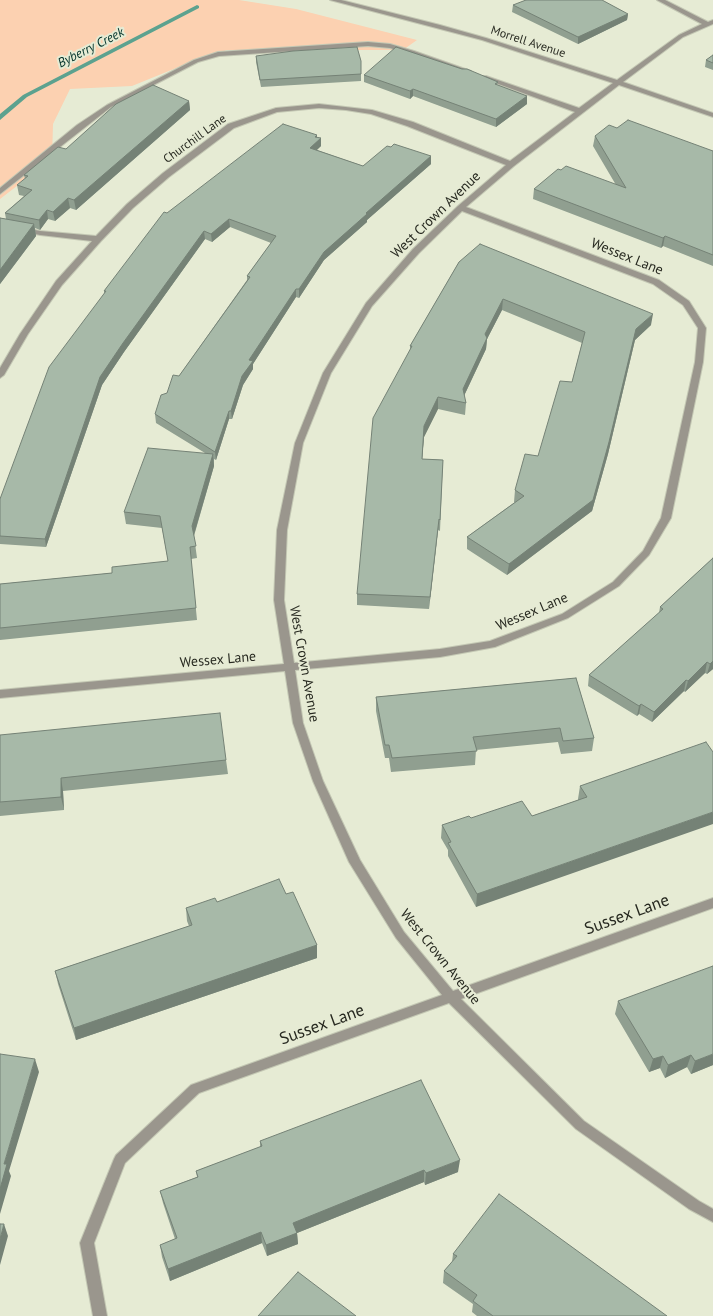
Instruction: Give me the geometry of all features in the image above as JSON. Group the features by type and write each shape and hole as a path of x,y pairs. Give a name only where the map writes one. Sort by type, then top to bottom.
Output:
{"street":[{"name":"Morrell Avenue","path":"333,0 438,26 617,82 713,115"},
{"path":"660,0 710,23"},
{"name":"West Crown Avenue","path":"710,23 681,36 617,82 511,164 461,208 416,251 369,305 327,373 300,443 282,530 279,600 298,723 318,781 355,862 400,935 451,997 580,1125 694,1205 713,1216"},
{"path":"0,192 80,127 109,106 196,61 218,54 368,44 390,46 412,52 580,111"},
{"name":"Churchill Lane","path":"0,375 24,334 59,283 98,239 130,206 166,175 231,126 276,110 319,106 372,112 410,124 511,164"},
{"name":"Wessex Lane","path":"0,694 440,653 491,644 565,616 616,584 646,553 666,518 699,362 702,328 686,303 656,282 461,208"},
{"path":"0,224 40,233 98,239"},
{"name":"Sussex Lane","path":"100,1316 87,1243 120,1159 195,1089 713,903"}],"shaded area":[{"path":"0,0 239,0 296,9 417,40 403,50 227,50 186,64 132,86 70,89 53,124 52,159 0,199"}],"building":[{"path":"526,0 602,0 628,14 578,37 513,5"},
{"path":"357,47 361,61 361,74 260,80 256,56 293,51"},
{"path":"396,47 462,69 467,69 498,82 495,84 527,96 496,119 413,89 410,91 364,75"},
{"path":"713,55 713,63 706,60"},
{"path":"153,85 189,101 74,200 68,198 53,212 47,210 39,220 5,213 32,190 17,185 28,176 24,175 58,147 66,149 116,104"},
{"path":"628,120 713,151 713,255 665,236 663,238 534,189 558,169 561,170 566,166 626,188 595,136 609,125 617,128"},
{"path":"283,124 317,135 315,137 321,138 310,148 363,166 387,146 391,147 394,144 431,156 324,252 299,289 296,289 249,360 253,361 242,376 231,411 229,411 215,452 155,414 161,395 167,393 173,375 179,376 250,277 247,276 276,236 229,219 211,234 204,231 100,377 45,539 0,536 0,499 49,367 164,212 167,213"},
{"path":"0,218 34,224 0,270"},
{"path":"480,244 653,314 636,329 609,442 593,500 509,564 467,537 524,496 515,490 525,454 538,456 560,381 572,382 585,332 503,299 485,334 487,338 463,389 466,403 438,397 424,426 422,459 443,460 440,520 439,519 430,597 357,594 373,418 412,346 410,346 459,262"},
{"path":"148,448 213,454 192,526 196,546 190,547 196,608 0,628 0,584 112,573 112,567 168,561 160,516 124,512"},
{"path":"713,558 713,661 710,664 707,662 688,681 686,680 654,712 641,704 639,706 589,675 663,609 660,607"},
{"path":"576,678 594,738 563,741 560,728 473,737 477,751 392,758 389,745 385,745 376,697"},
{"path":"220,713 226,760 61,778 61,797 0,802 0,735"},
{"path":"706,742 713,752 713,812 477,894 448,843 451,842 442,825 469,816 471,818 522,801 532,816 587,797 580,786"},
{"path":"279,879 286,894 293,892 317,945 74,1028 55,971 192,925 186,908 215,898 217,902"},
{"path":"713,966 713,1054 695,1061 691,1055 668,1065 663,1056 653,1059 618,1001"},
{"path":"0,1054 35,1059 4,1164 7,1164 0,1189"},
{"path":"421,1080 460,1160 426,1173 424,1170 293,1223 297,1233 266,1245 261,1232 168,1269 160,1245 177,1238 160,1191 198,1177 196,1171 262,1146 260,1141"},
{"path":"499,1194 667,1316 493,1316 473,1301 477,1295 444,1271 457,1256 453,1254"},
{"path":"0,1224 4,1224 0,1239"},
{"path":"298,1272 356,1316 258,1316"}],"waterway":[{"name":"Byberry Creek","path":"0,118 25,96 197,7"}]}
